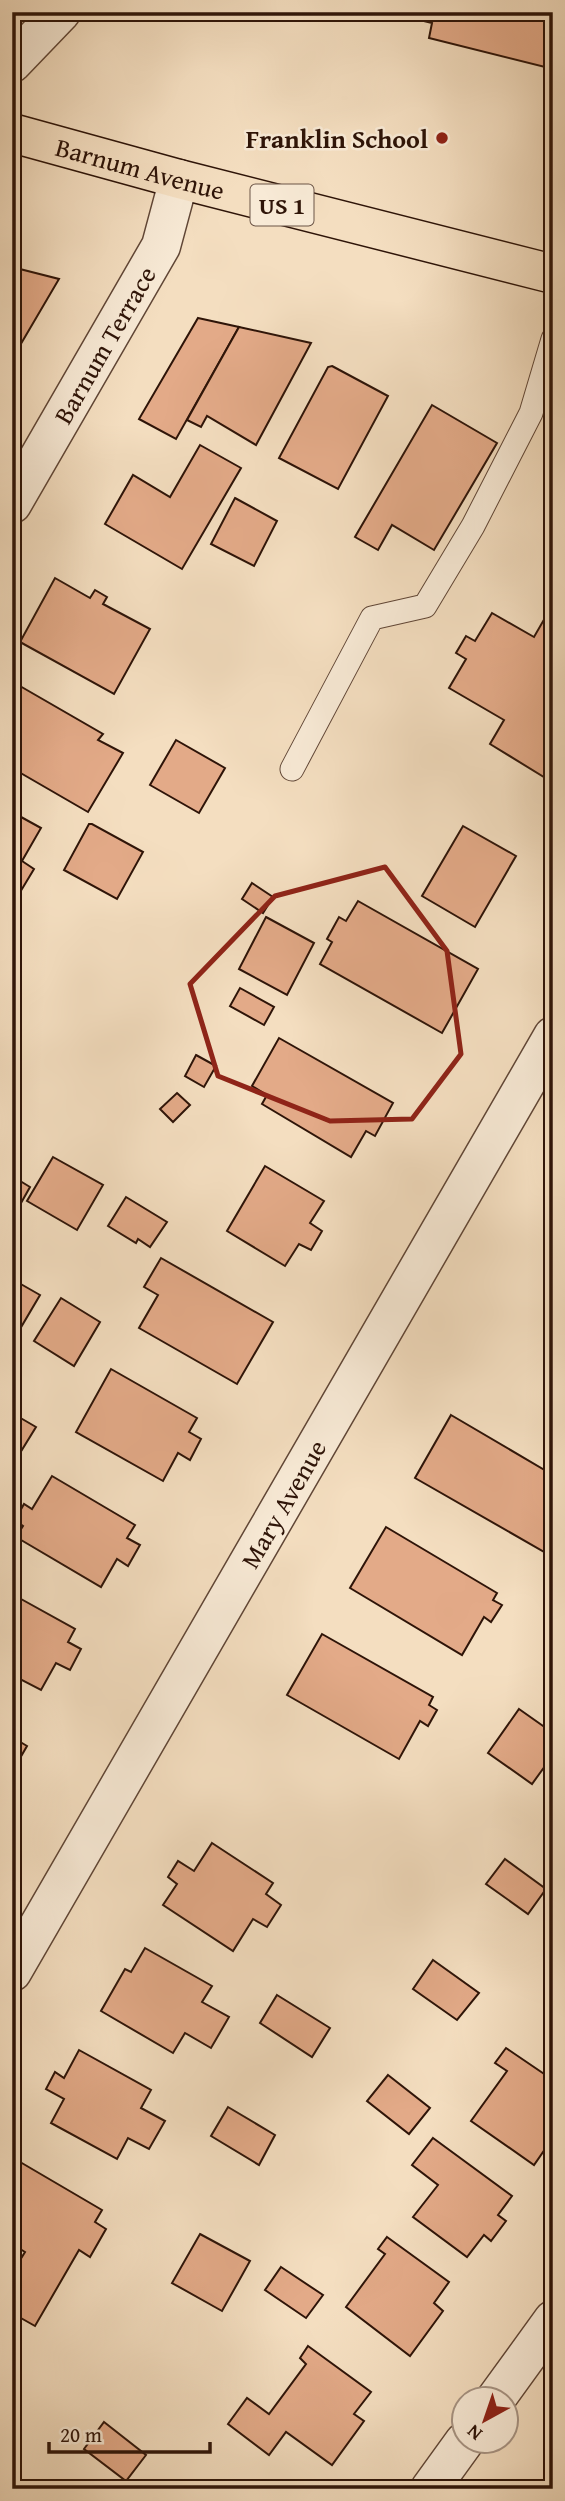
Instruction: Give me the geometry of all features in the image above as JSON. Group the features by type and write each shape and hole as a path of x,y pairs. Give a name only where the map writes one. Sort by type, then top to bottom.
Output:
{"main road":[{"name":"Barnum Avenue","path":"12,133 179,179 553,274"}],"street":[{"path":"12,63 61,12"},
{"name":"Barnum Terrace","path":"12,505 161,246 179,179"},
{"name":"Mary Avenue","path":"12,1972 553,1036"},
{"path":"505,2386 553,2320"},
{"path":"430,2489 453,2456"}],"lane":[{"path":"292,769 372,618 425,606 473,526 531,412 553,338"}],"highlighted area":[{"path":"385,867 447,951 461,1054 412,1119 330,1121 218,1076 190,984 275,896"}],"building":[{"path":"387,12 553,12 553,69 429,38 432,23"},
{"path":"12,267 59,279 12,359"},
{"path":"198,318 239,327 176,439 139,419"},
{"path":"239,327 311,343 256,445 207,416 201,427 187,420"},
{"path":"332,366 388,396 338,489 279,458 328,367"},
{"path":"432,405 497,443 434,550 392,525 378,550 355,537"},
{"path":"200,445 241,468 182,569 105,524 133,475 170,497"},
{"path":"235,498 277,521 254,566 211,544"},
{"path":"55,578 90,598 95,590 107,597 103,604 150,629 114,694 20,642"},
{"path":"553,604 552,782 490,744 504,720 449,688 466,659 456,653 466,636 475,641 492,613 534,637"},
{"path":"13,682 103,734 98,740 123,753 88,812 12,768"},
{"path":"176,740 225,768 199,813 150,785"},
{"path":"12,812 41,828 22,861 34,869 19,894 12,890"},
{"path":"89,824 143,852 117,899 64,870"},
{"path":"463,826 516,856 475,927 422,896"},
{"path":"252,883 273,897 263,913 242,899"},
{"path":"358,901 478,969 442,1033 320,964 332,942 327,939 339,917 346,921"},
{"path":"266,917 314,943 287,995 239,969"},
{"path":"240,988 274,1007 264,1025 230,1006"},
{"path":"279,1038 393,1103 375,1136 366,1131 351,1157 262,1104 267,1095 252,1086"},
{"path":"196,1055 216,1066 204,1087 185,1076"},
{"path":"177,1093 190,1105 173,1122 160,1109"},
{"path":"53,1157 103,1185 77,1230 27,1201"},
{"path":"265,1166 324,1201 310,1223 322,1231 311,1250 299,1244 285,1266 227,1231"},
{"path":"12,1176 30,1187 21,1203 12,1197"},
{"path":"126,1197 167,1222 150,1247 138,1239 136,1243 108,1226"},
{"path":"161,1258 273,1322 237,1384 139,1328 158,1295 144,1287"},
{"path":"12,1279 40,1295 17,1334 12,1331"},
{"path":"61,1298 100,1322 74,1366 34,1341"},
{"path":"111,1369 197,1418 189,1432 201,1439 190,1460 178,1453 163,1481 76,1432"},
{"path":"12,1413 36,1427 12,1466"},
{"path":"451,1415 553,1475 553,1557 415,1478"},
{"path":"52,1476 135,1525 127,1538 140,1545 128,1566 117,1559 101,1587 16,1537 23,1526 15,1520 24,1504 32,1509"},
{"path":"386,1527 497,1593 493,1600 502,1605 491,1622 484,1617 462,1655 350,1588"},
{"path":"12,1594 75,1629 68,1642 81,1649 70,1670 56,1663 41,1690 12,1675"},
{"path":"322,1634 433,1697 429,1705 437,1710 428,1726 420,1721 399,1759 287,1695"},
{"path":"519,1709 553,1733 553,1755 532,1784 488,1753"},
{"path":"12,1737 27,1746 12,1772"},
{"path":"212,1843 273,1883 266,1894 281,1905 267,1927 253,1919 233,1951 163,1905 177,1884 168,1877 178,1861 194,1871"},
{"path":"505,1859 546,1889 528,1914 486,1884"},
{"path":"145,1948 212,1986 202,2002 229,2017 211,2048 185,2033 173,2053 101,2011 125,1969 131,1972"},
{"path":"433,1960 479,1993 457,2020 413,1989"},
{"path":"277,1995 330,2028 312,2057 260,2023"},
{"path":"506,2048 553,2080 553,2144 550,2142 534,2165 471,2121 507,2071 495,2063"},
{"path":"79,2050 151,2090 141,2108 165,2121 149,2149 128,2138 117,2159 51,2123 64,2099 46,2089 55,2072 64,2078"},
{"path":"388,2075 430,2108 409,2134 367,2101"},
{"path":"228,2107 275,2135 259,2165 211,2136"},
{"path":"433,2138 512,2196 498,2215 506,2221 491,2241 484,2235 467,2257 413,2217 438,2185 412,2165"},
{"path":"15,2159 102,2210 95,2222 106,2229 90,2257 79,2250 35,2326 12,2313 12,2273 25,2252 12,2244 12,2163"},
{"path":"200,2234 250,2261 222,2311 172,2283"},
{"path":"387,2237 449,2282 434,2303 443,2311 410,2356 346,2307 385,2254 378,2249"},
{"path":"281,2267 323,2295 306,2318 265,2290"},
{"path":"308,2346 371,2392 354,2414 364,2421 332,2465 286,2432 269,2455 228,2424 247,2398 269,2414 306,2364 300,2358"},
{"path":"104,2422 146,2455 126,2481 84,2449"}],"place":[{"name":"Franklin School","path":"442,138"}]}
